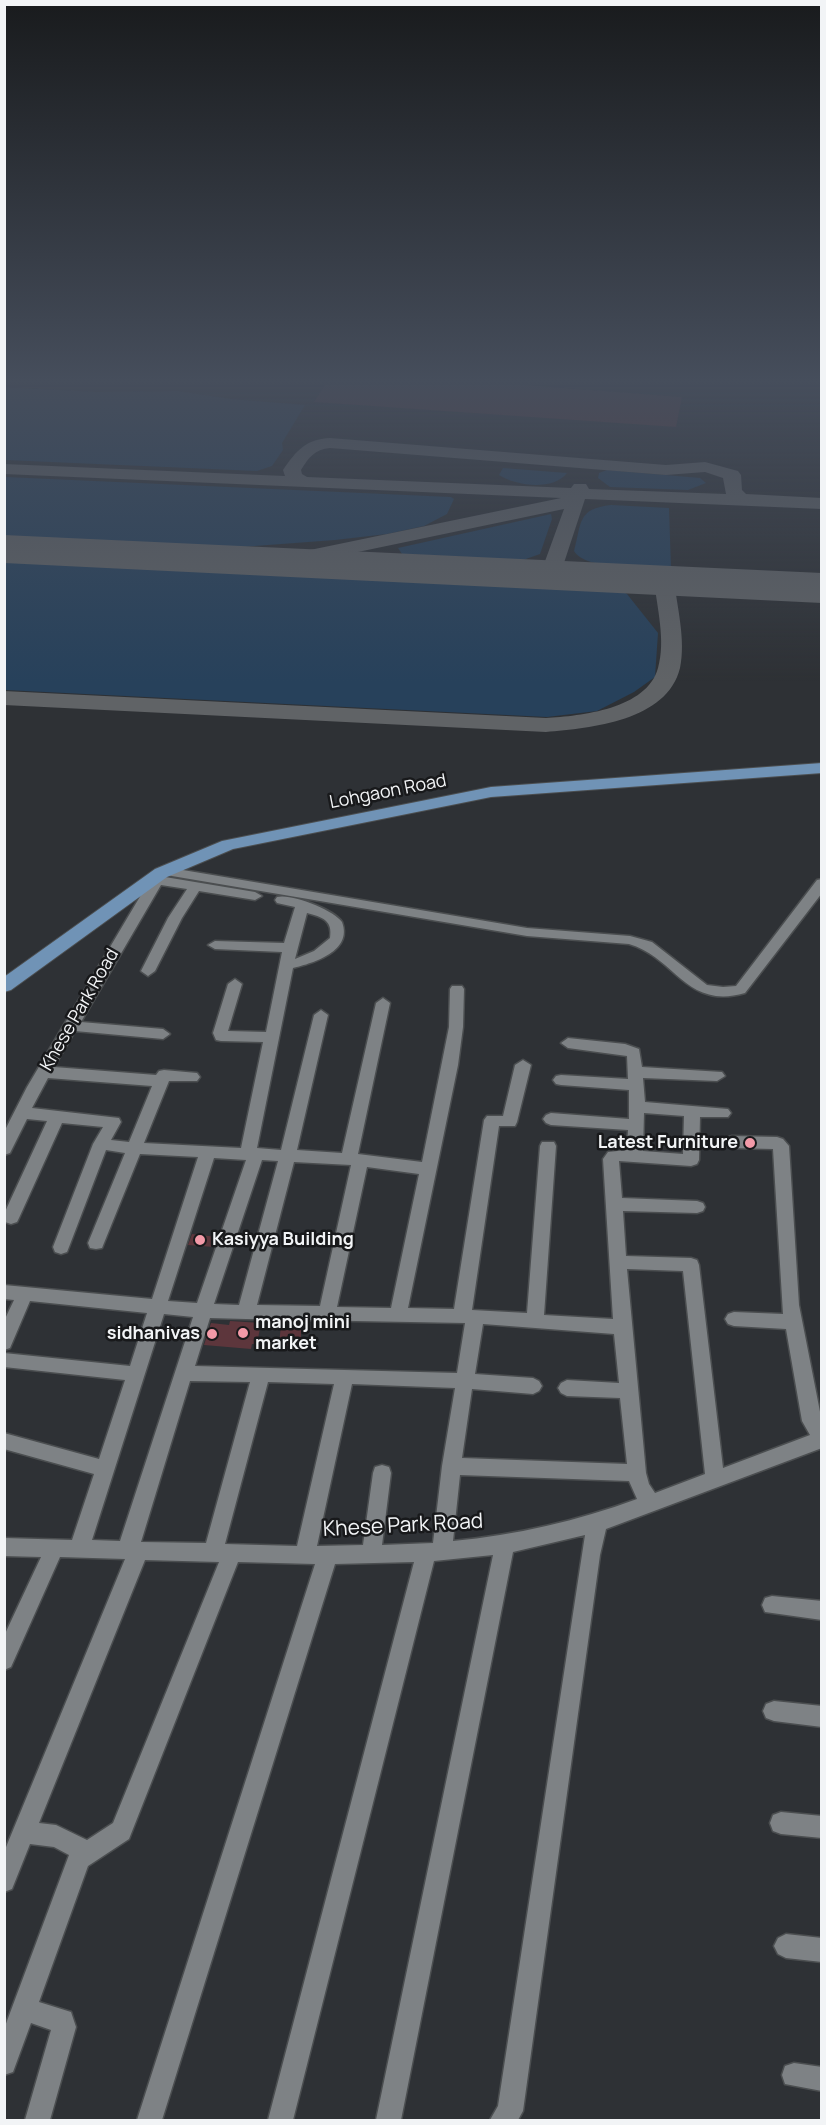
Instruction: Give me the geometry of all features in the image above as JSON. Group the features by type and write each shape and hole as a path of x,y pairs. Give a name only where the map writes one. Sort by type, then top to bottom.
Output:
{"main road":[{"name":"Lohgaon Road","path":"4,986 161,875 198,855 249,839 491,792 822,768"}],"street":[{"path":"161,875 527,932 630,940 647,945 703,989 723,992 740,990 822,883"},
{"path":"161,875 195,887 299,903 302,908 330,916 336,923 339,937 335,943 309,960 287,965"},
{"name":"Khese Park Road","path":"4,1149 70,1026 161,875"},
{"path":"148,971 175,918 195,887"},
{"path":"4,1881 133,1550 252,1154 290,948 302,908"},
{"path":"215,945 290,948"},
{"path":"235,984 221,1036 273,1037"},
{"path":"398,1314 430,1169 456,1028 457,989"},
{"path":"327,1312 382,1003"},
{"path":"246,1312 321,1015"},
{"path":"70,1026 163,1034"},
{"path":"568,1043 630,1050 635,1059 636,1078 635,1156"},
{"path":"281,2121 434,1552 451,1466 464,1380 469,1316 492,1120 509,1122 523,1065"},
{"path":"44,1072 161,1082"},
{"path":"96,1243 165,1075 192,1077"},
{"path":"561,1080 717,1076"},
{"path":"636,1107 723,1113"},
{"path":"650,1502 640,1487 637,1473 622,1327 611,1160 614,1156 621,1155 691,1160 692,1110"},
{"path":"22,1113 113,1122 101,1144 61,1247"},
{"path":"11,1218 57,1116"},
{"path":"551,1119 635,1125"},
{"path":"732,1142 777,1143 781,1146 786,1261 793,1322 811,1421 821,1440"},
{"path":"101,1144 134,1148 354,1160 430,1169"},
{"path":"535,1321 548,1146"},
{"path":"79,1549 208,1152"},
{"path":"613,1204 697,1207"},
{"path":"618,1262 691,1266 715,1479"},
{"path":"4,1292 204,1311 469,1316 622,1327"},
{"path":"4,1343 25,1294"},
{"path":"734,1319 793,1322"},
{"path":"4,1360 136,1374"},
{"path":"185,1373 464,1380 532,1386"},
{"path":"4,2063 79,1859 86,1851 105,1844 121,1831 222,1553 261,1374"},
{"path":"305,1555 345,1376"},
{"path":"567,1388 628,1391"},
{"name":"Khese Park Road","path":"4,1547 371,1555 505,1545 597,1523 821,1440"},
{"path":"4,1441 105,1469"},
{"path":"451,1466 637,1473"},
{"path":"371,1555 382,1473"},
{"path":"503,2121 510,2111 590,1555 597,1523"},
{"path":"389,2121 505,1545"},
{"path":"4,1660 54,1549"},
{"path":"150,2121 328,1554"},
{"path":"772,1605 822,1611"},
{"path":"774,1711 822,1717"},
{"path":"781,1822 822,1827"},
{"path":"24,1832 56,1836 86,1851"},
{"path":"786,1946 822,1950"},
{"path":"24,2009 62,2021 64,2027 38,2121"},
{"path":"795,2075 822,2079"}],"shaded area":[{"path":"5,484 165,484 451,497 454,499 447,514 424,526 387,534 335,540 241,547 5,536"},
{"path":"606,484 703,484 688,490 610,487"},
{"path":"611,505 669,508 671,568 604,565 591,562 574,551 580,525 586,514 600,507"},
{"path":"551,514 552,519 540,554 523,560 402,554 398,548"},
{"path":"4,559 615,587 627,594 658,633 655,677 634,692 597,711 547,717 5,690"}],"building":[{"name":"Kasiyya Building","path":"192,1234 217,1237 214,1247 188,1245"},
{"name":"manoj mini market","path":"230,1321 261,1323 257,1344 252,1344 251,1349 204,1345 211,1323 229,1325"},
{"path":"281,1324 302,1324 300,1346 279,1346"}],"taxiway":[{"path":"358,484 578,494"},
{"path":"733,484 733,492 740,498 751,501"},
{"path":"578,494 580,488"},
{"path":"550,575 578,494"},
{"path":"578,494 751,501"},
{"path":"751,501 822,504"},
{"path":"281,562 564,503"},
{"path":"4,698 546,725 579,722 618,713 636,705 651,696 663,683 669,668 671,648 664,580"}],"runway":[{"path":"4,549 822,588"}],"place":[{"name":"Latest Furniture","path":"750,1143"},
{"name":"Kasiyya Building","path":"200,1240"},
{"name":"manoj mini market","path":"243,1333"},
{"name":"sidhanivas","path":"212,1334"}]}
